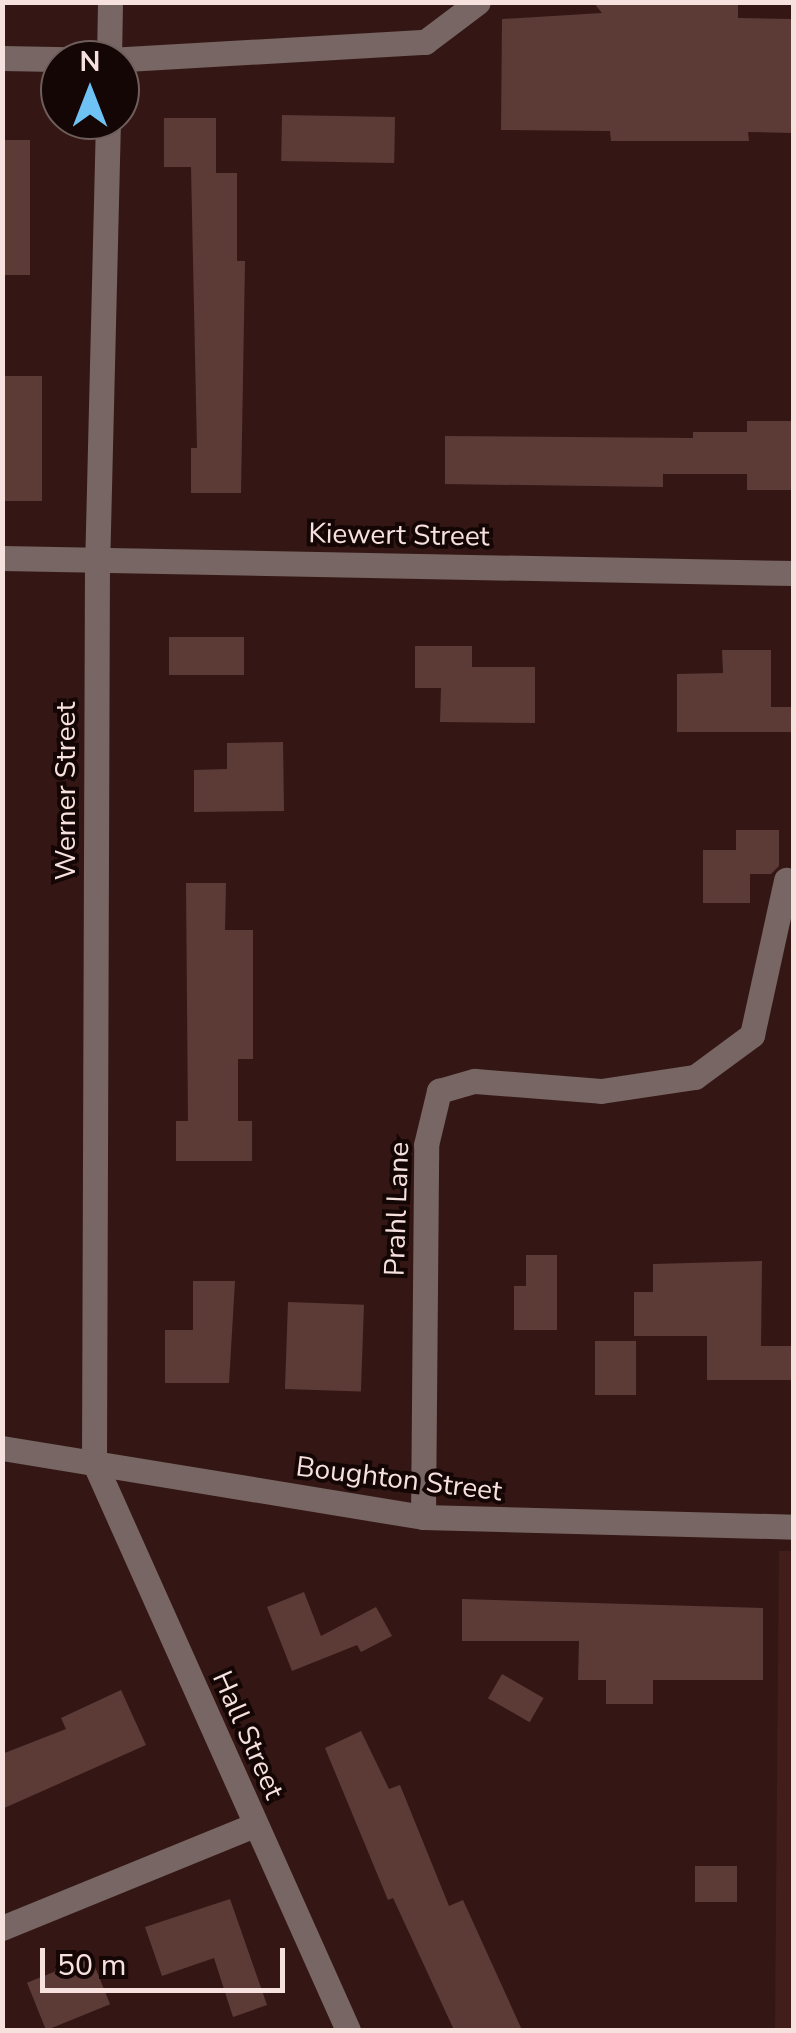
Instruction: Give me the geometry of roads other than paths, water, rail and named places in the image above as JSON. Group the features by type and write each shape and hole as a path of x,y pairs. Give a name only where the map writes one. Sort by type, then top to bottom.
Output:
{"street":[{"path":"110,2 110,40"},
{"path":"140,58 426,42 478,2"},
{"path":"2,58 40,59"},
{"name":"Werner Street","path":"94,1462 97,558 107,140"},
{"name":"Kiewert Street","path":"2,558 794,572"},
{"name":"Prahl Lane","path":"423,1517 426,1145 439,1092 475,1081 601,1092 695,1077 752,1035 786,880"},
{"name":"Boughton Street","path":"2,1448 423,1517 794,1527"},
{"name":"Hall Street","path":"94,1462 348,2030"},
{"path":"2,1928 255,1825"}]}
